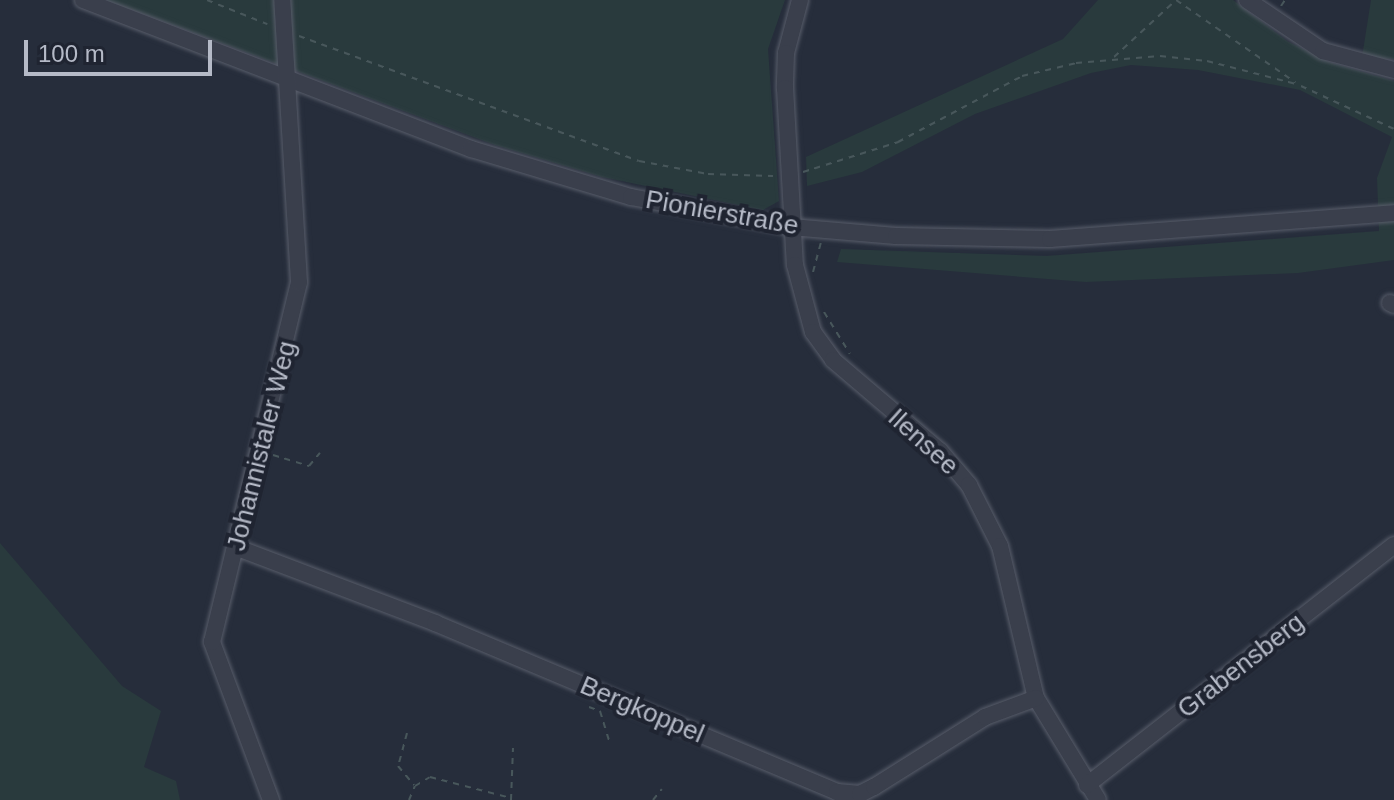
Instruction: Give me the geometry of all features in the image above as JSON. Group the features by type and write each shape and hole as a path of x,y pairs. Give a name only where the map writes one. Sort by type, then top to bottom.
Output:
{"street":[{"name":"Pionierstraße","path":"83,0 471,149 616,193 791,227 1050,239 1394,213"},
{"name":"Johannistaler Weg","path":"271,800 212,642 238,548 299,282 282,0"},
{"name":"Ilensee","path":"800,0 786,53 796,175 791,227 802,300 813,332 862,388 940,451 989,518 1036,698 1098,800"},
{"path":"1247,0 1323,51 1394,70"},
{"name":"Grabensberg","path":"1087,785 1394,545"},
{"name":"Bergkoppel","path":"238,548 450,629 837,792 860,794 985,717 1036,698"}],"path":[{"path":"207,0 639,161 708,174 796,175 898,142 1022,76 1113,58 1207,61 1300,85"},
{"path":"1113,58 1176,0 1300,85 1394,129"},
{"path":"1140,25 1144,29"},
{"path":"796,175 800,158"},
{"path":"814,284 824,230"},
{"path":"822,308 854,358"},
{"path":"260,451 309,466 320,453"},
{"path":"589,707 600,711 609,741"},
{"path":"407,733 398,766 415,786"},
{"path":"409,800 415,786 430,777 446,778 511,799 513,748"},
{"path":"653,800 662,789"}],"shaded area":[{"path":"106,0 785,0 768,49 779,201 763,210 602,177 495,145"},
{"path":"1098,0 1233,0 1287,41 1329,62 1394,81 1394,260 1298,273 1086,282 837,262 841,249 1046,256 1379,231 1377,178 1392,137 1300,90 1198,70 1131,65 1091,73 975,114 862,172 807,186 806,157 1063,39"},
{"path":"1371,0 1394,0 1394,59 1362,57"},
{"path":"0,543 122,686 161,711 144,767 176,781 180,800 0,800"}]}
